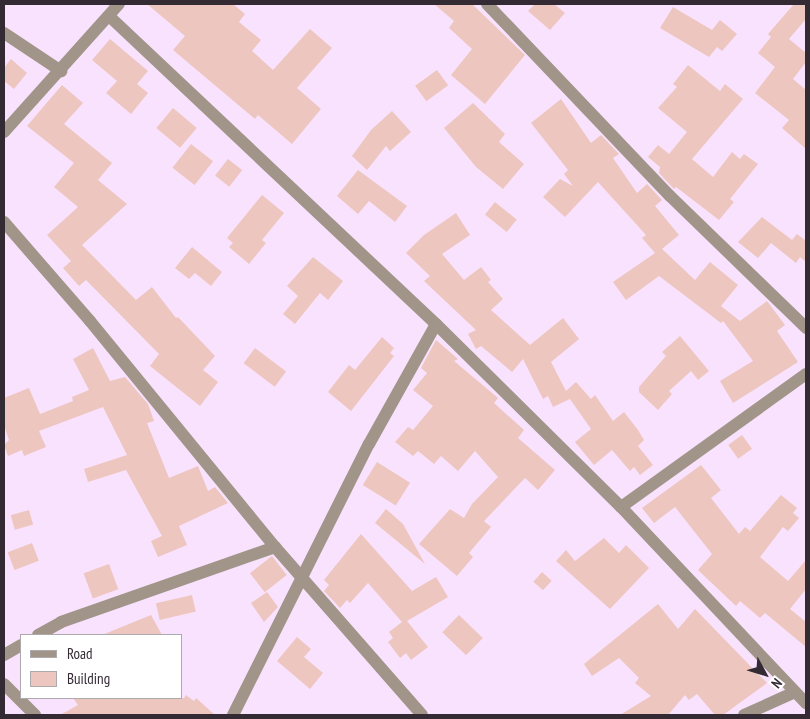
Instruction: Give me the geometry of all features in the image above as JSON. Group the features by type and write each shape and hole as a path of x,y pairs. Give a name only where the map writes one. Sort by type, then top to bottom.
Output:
{"street":[{"path":"4,132 61,71 119,4"},
{"path":"487,4 670,196 806,328"},
{"path":"109,16 436,324 621,507 806,703"},
{"path":"4,33 61,71"},
{"path":"4,222 90,321 275,547 422,715"},
{"path":"233,715 304,578 369,444 436,324"},
{"path":"621,507 806,374"},
{"path":"40,634 61,622 275,547"},
{"path":"4,655 20,646"},
{"path":"4,684 35,715"},
{"path":"744,715 795,692"}],"building":[{"path":"147,4 233,4 245,14 239,22 261,40 252,51 273,70 310,29 332,48 297,88 321,109 292,144 258,115 255,119 173,50 185,36"},
{"path":"434,4 472,4 525,55 485,104 451,75 472,49 449,28 454,21"},
{"path":"535,4 554,4 565,13 550,30 528,11"},
{"path":"794,4 806,4 806,19 789,39 806,53 806,62 793,79 806,90 806,149 782,128 789,120 755,93 775,67 758,53 771,37 768,34"},
{"path":"673,7 712,30 720,20 737,34 722,51 717,47 709,57 660,28"},
{"path":"110,39 148,71 137,84 148,93 131,114 106,93 117,81 92,60"},
{"path":"11,59 27,73 14,89 4,81 4,68"},
{"path":"688,65 720,91 725,84 743,99 692,159 713,177 732,152 740,159 744,154 758,164 730,199 734,202 719,220 676,187 674,189 659,173 660,167 648,157 658,145 669,154 687,132 658,108 677,87 673,84"},
{"path":"437,70 448,85 426,101 415,86"},
{"path":"62,85 83,103 64,124 112,163 98,180 127,204 82,245 136,300 152,287 176,318 178,317 215,356 203,370 218,382 200,406 150,366 159,354 86,280 79,286 63,268 71,261 47,235 78,207 54,187 74,163 27,126"},
{"path":"561,99 591,143 601,135 619,154 613,158 637,193 647,184 662,200 655,206 679,235 662,249 695,280 710,262 738,285 721,306 740,321 767,301 785,325 777,331 798,362 733,403 720,381 753,361 723,321 721,323 659,276 626,300 613,282 655,253 642,238 646,235 598,182 565,217 543,197 560,179 573,186 564,174 568,170 531,123"},
{"path":"473,103 505,134 499,142 524,164 503,189 476,167 444,128"},
{"path":"173,108 197,128 180,148 156,128"},
{"path":"392,111 411,132 390,151 386,146 367,170 352,156 371,130"},
{"path":"191,144 213,161 195,185 173,168"},
{"path":"228,159 242,170 229,187 215,176"},
{"path":"358,170 407,206 395,222 369,201 358,214 337,196"},
{"path":"262,195 284,213 262,240 266,243 249,264 229,247 233,243 227,238"},
{"path":"495,202 517,220 507,232 485,214"},
{"path":"456,213 470,235 442,254 464,280 481,267 491,280 488,282 503,299 491,310 530,345 563,318 579,339 551,362 566,391 576,382 591,399 595,395 613,421 624,412 644,440 638,446 653,465 640,475 634,467 630,471 612,450 594,465 575,442 591,429 570,399 553,407 548,396 543,399 523,359 512,372 481,346 476,349 468,334 476,330 424,281 430,276 406,253 424,235"},
{"path":"762,217 792,240 797,234 806,241 806,262 800,257 796,263 771,243 758,258 738,242"},
{"path":"192,247 222,272 211,286 195,273 189,279 175,268"},
{"path":"313,257 343,281 328,300 320,293 295,324 283,314 298,296 287,286"},
{"path":"680,336 709,371 698,380 691,371 669,391 672,394 658,410 639,392 639,387 666,356 662,352"},
{"path":"382,337 394,348 390,353 394,356 351,411 328,392 349,365 355,370"},
{"path":"436,340 458,359 454,361 498,398 494,403 524,430 518,438 555,470 538,490 525,478 484,521 491,527 469,553 473,557 457,576 419,544 450,509 464,518 472,504 498,477 475,451 458,471 441,456 434,464 418,451 413,456 395,442 408,427 413,430 433,406 413,390 427,373 421,368"},
{"path":"93,348 110,381 125,377 148,404 154,421 147,423 169,478 198,466 208,491 215,487 228,503 179,526 187,545 158,557 151,541 162,536 126,470 88,482 84,469 127,455 103,407 39,431 46,447 24,456 22,450 8,456 4,445 9,440 4,425 4,398 29,388 40,414 73,401 72,397 89,390 73,359"},
{"path":"255,348 286,371 275,387 244,363"},
{"path":"742,435 752,449 738,459 728,445"},
{"path":"377,462 410,483 396,506 363,485"},
{"path":"701,465 721,490 711,498 739,534 745,527 750,531 781,495 797,508 793,513 799,518 788,531 783,527 760,557 788,581 806,560 806,589 790,609 806,622 806,647 765,613 760,618 740,601 736,606 698,570 712,554 675,507 654,523 642,508"},
{"path":"386,509 403,524 425,564 375,523"},
{"path":"29,510 33,524 15,530 11,515"},
{"path":"361,534 412,591 436,577 448,597 407,621 428,647 411,660 406,653 400,658 388,642 393,638 389,632 402,622 368,583 350,603 347,600 340,608 324,591 329,585 324,580"},
{"path":"604,538 619,553 626,545 649,568 610,609 556,561 566,550 575,561"},
{"path":"32,543 39,561 15,570 8,552"},
{"path":"272,556 287,575 265,592 250,573"},
{"path":"109,564 118,589 93,599 84,573"},
{"path":"542,572 552,581 543,590 533,582"},
{"path":"267,592 278,607 264,622 251,603"},
{"path":"192,595 196,612 160,620 156,603"},
{"path":"658,604 678,629 695,609 767,683 723,715 715,715 697,694 689,700 685,695 668,715 620,715 651,696 635,683 639,678 619,658 592,676 584,664"},
{"path":"151,615 161,634 104,634"},
{"path":"459,615 483,638 466,655 442,632"},
{"path":"297,637 311,649 304,657 323,673 310,689 277,661"},
{"path":"186,695 194,701 196,698 215,715 60,715 78,705 74,699 184,698"}]}
